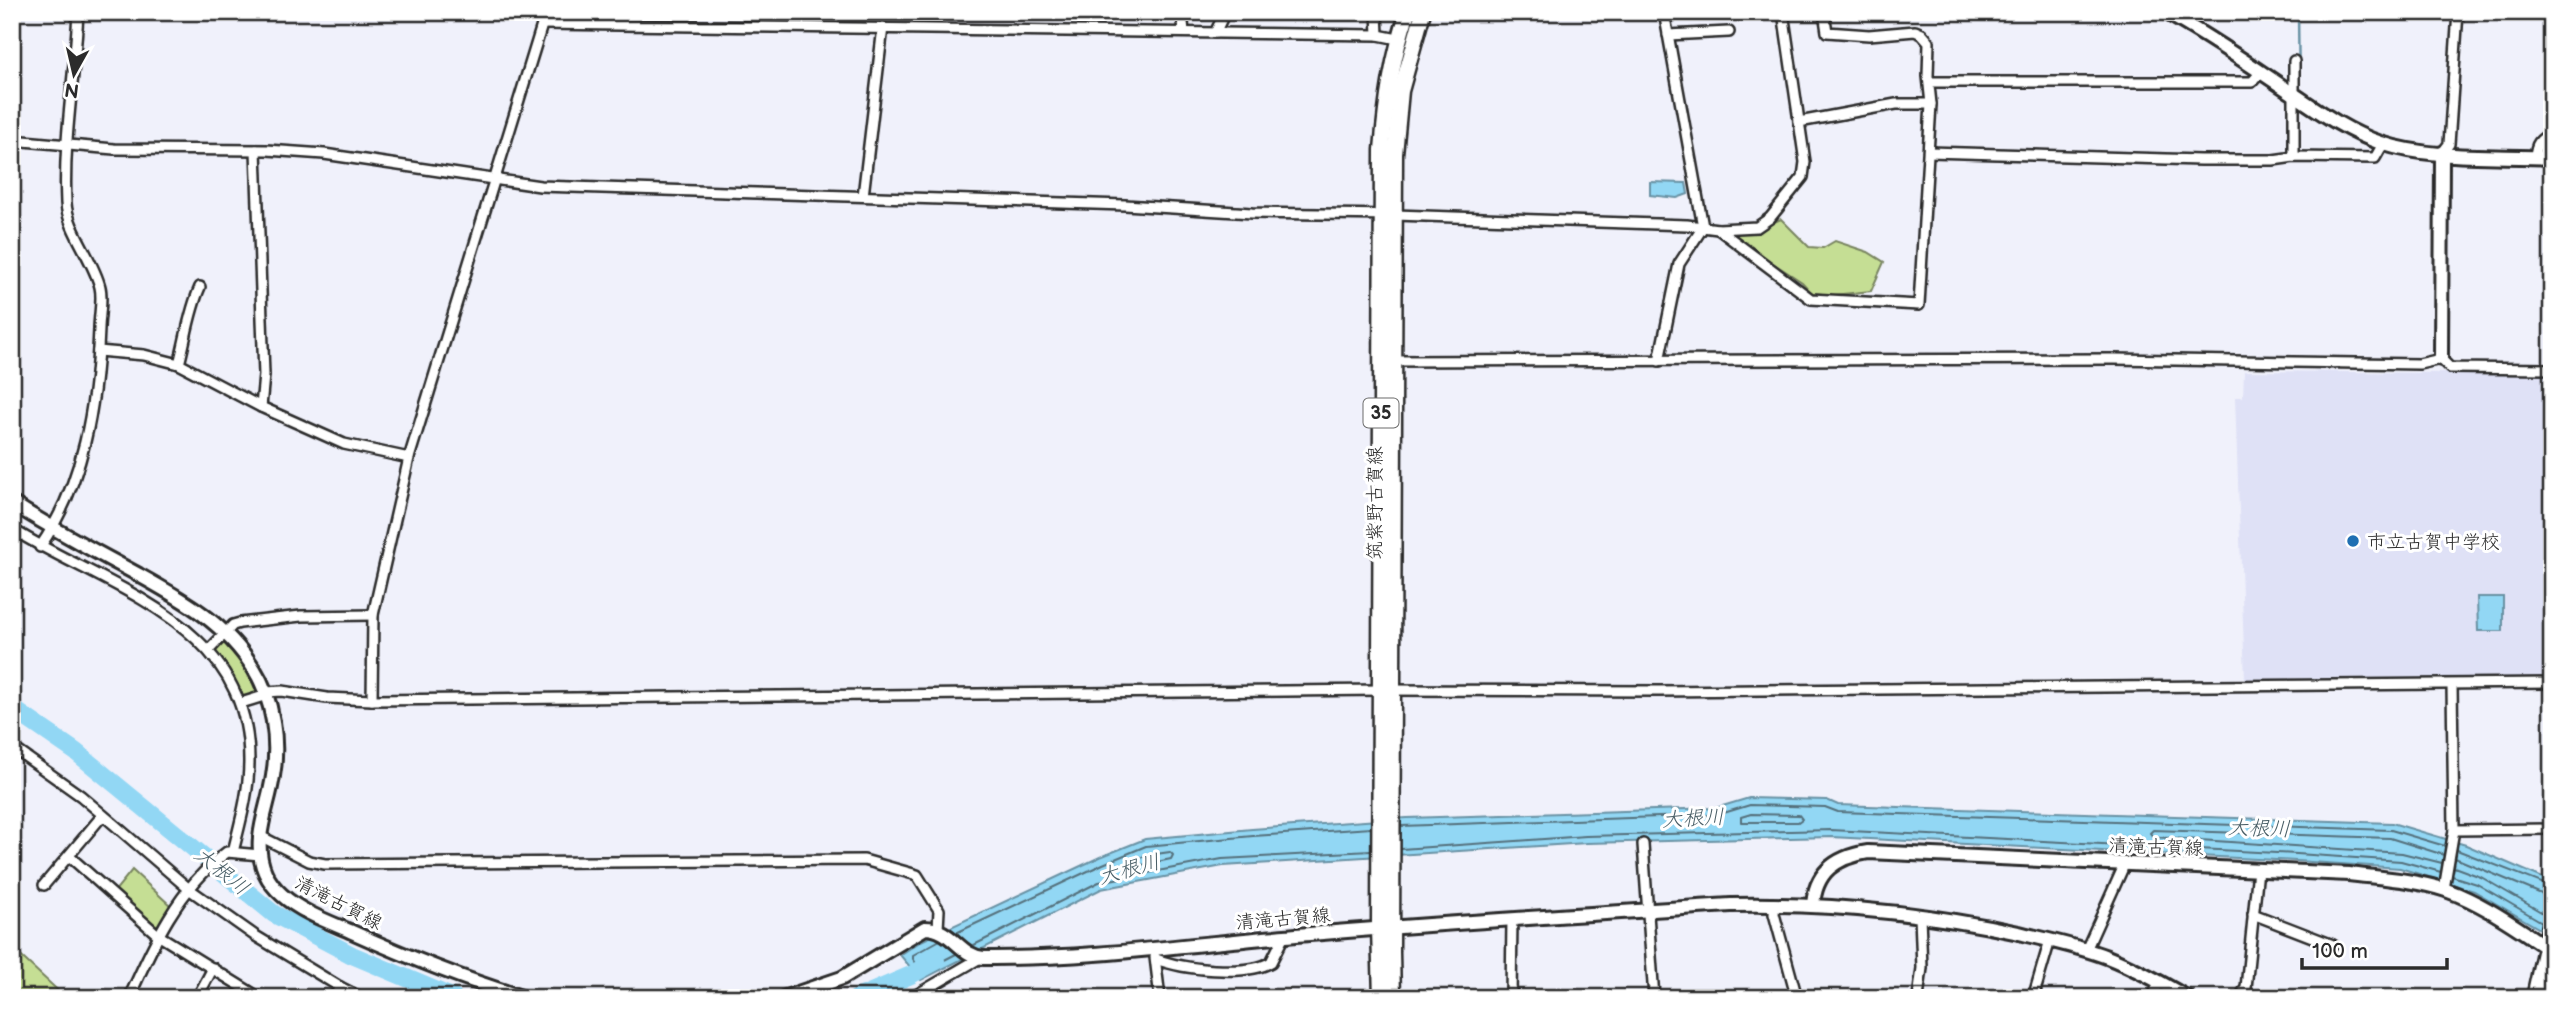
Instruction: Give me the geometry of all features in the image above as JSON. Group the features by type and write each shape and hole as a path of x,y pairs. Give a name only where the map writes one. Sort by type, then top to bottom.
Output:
{"highway":[{"path":"2536,998 2550,940"}],"main road":[{"name":"筑紫野古賀線","path":"1381,998 1387,863 1388,215 1385,119 1398,39 1408,12"},
{"name":"筑紫野古賀線","path":"1388,215 1396,122 1407,63 1423,12"},
{"path":"2165,12 2337,123 2383,144 2442,153 2552,158"},
{"path":"2441,359 2442,153"},
{"name":"清滝古賀線","path":"12,503 180,598 226,632 250,661 266,693 275,749 274,774 260,836 260,855 262,867 284,897 318,917 443,970 525,998"},
{"name":"清滝古賀線","path":"1813,905 1820,877 1829,866 1854,854 1868,852 2258,869 2349,874 2445,887 2550,940"},
{"name":"清滝古賀線","path":"976,957 1153,954 1284,936 1386,928 1648,910 1774,904 1813,905 1920,916 1987,926 2050,940 2107,957 2188,998"},
{"path":"783,998 842,978 925,928 941,930 976,957"},
{"name":"筑紫野古賀線","path":"1386,928 1393,998"}],"street":[{"path":"40,547 54,527 75,479 94,404 98,351 100,288 66,207 65,143 78,12"},
{"path":"372,700 373,615 409,458 546,12"},
{"path":"1182,12 1184,32"},
{"path":"1215,33 1225,12"},
{"path":"1377,12 1378,35"},
{"path":"1659,361 1679,264 1703,226 1664,12"},
{"path":"12,140 114,149 256,150 366,159 540,186 1125,205 1252,213 1703,226 1718,229 1757,227 1787,200 1803,177 1805,162 1783,12"},
{"path":"1718,229 1811,299 1919,305 1931,104 1928,42 1922,34 1915,31 1869,35 1827,32 1824,12"},
{"path":"2442,153 2449,144 2458,12"},
{"path":"542,24 1378,35 1398,39"},
{"path":"863,196 883,27"},
{"path":"1668,35 1729,32"},
{"path":"2294,61 2294,157"},
{"path":"1930,82 2252,82 2261,72"},
{"path":"1799,122 1896,104 1931,104"},
{"path":"2535,157 2536,145 2540,139 2552,133"},
{"path":"1929,152 2273,160 2294,157 2375,158 2383,144"},
{"path":"256,150 264,375 261,407"},
{"path":"179,364 192,306 200,287"},
{"path":"98,351 144,355 179,364 261,407 344,444 409,458"},
{"path":"1388,362 2114,359 2418,364 2441,359 2450,368 2552,369"},
{"path":"12,529 40,547 101,576 158,609 209,650 232,682 242,703 248,736 249,764 247,791 233,852"},
{"path":"209,650 233,625 258,619 373,615"},
{"path":"242,703 266,693 282,691 327,698 372,700 1387,690 1659,691 2552,684"},
{"path":"2445,887 2454,833 2452,685"},
{"path":"12,747 81,796 102,816 254,935 362,998"},
{"path":"44,885 102,816"},
{"path":"2454,833 2552,829"},
{"path":"260,836 309,861 325,863 864,860 917,875 939,910 941,930"},
{"path":"1643,844 1654,998"},
{"path":"129,998 158,934 191,887 227,852 260,855"},
{"path":"69,856 158,934 260,998"},
{"path":"2086,950 2122,870 2122,864"},
{"path":"2239,998 2246,988 2258,869"},
{"path":"1774,904 1774,914 1797,998"},
{"path":"2253,914 2333,945"},
{"path":"1917,998 1922,968 1920,916"},
{"path":"1511,998 1512,919"},
{"path":"1153,954 1169,964 1252,969 1271,962 1284,936"},
{"path":"2033,998 2050,940"},
{"path":"1153,954 1160,998"},
{"path":"911,998 976,957"},
{"path":"197,998 213,968"},
{"path":"2153,998 2159,981"},
{"path":"334,998 340,987"}],"shaded area":[{"path":"2244,371 2550,374 2552,677 2245,680 2235,397 2243,397"}],"green space":[{"path":"1781,219 1809,247 1823,248 1835,241 1868,252 1884,262 1871,291 1833,295 1812,293 1802,282 1733,237 1733,233 1754,231"},
{"path":"224,638 251,674 260,693 243,698 236,682 214,652"},
{"path":"132,870 172,907 157,928 114,892"},
{"path":"12,948 66,998 12,998"}],"water":[{"path":"1650,182 1686,183 1688,194 1677,198 1650,195"},
{"path":"2477,597 2503,597 2503,631 2478,631"},
{"path":"1749,798 1827,800 1838,805 2392,823 2466,845 2552,882 2552,936 2474,891 2400,868 1831,837 1587,843 1223,866 1101,889 921,980 900,955 921,941 1100,857 1145,839 1407,818 1716,808"}],"waterway":[{"path":"2298,12 2299,93"},
{"path":"2299,103 2299,149"},
{"name":"大根川","path":"12,708 76,752 274,914 352,955 454,998"},
{"name":"大根川","path":"857,998 936,961"}],"place":[{"name":"市立古賀中学校","path":"2353,541"}]}
